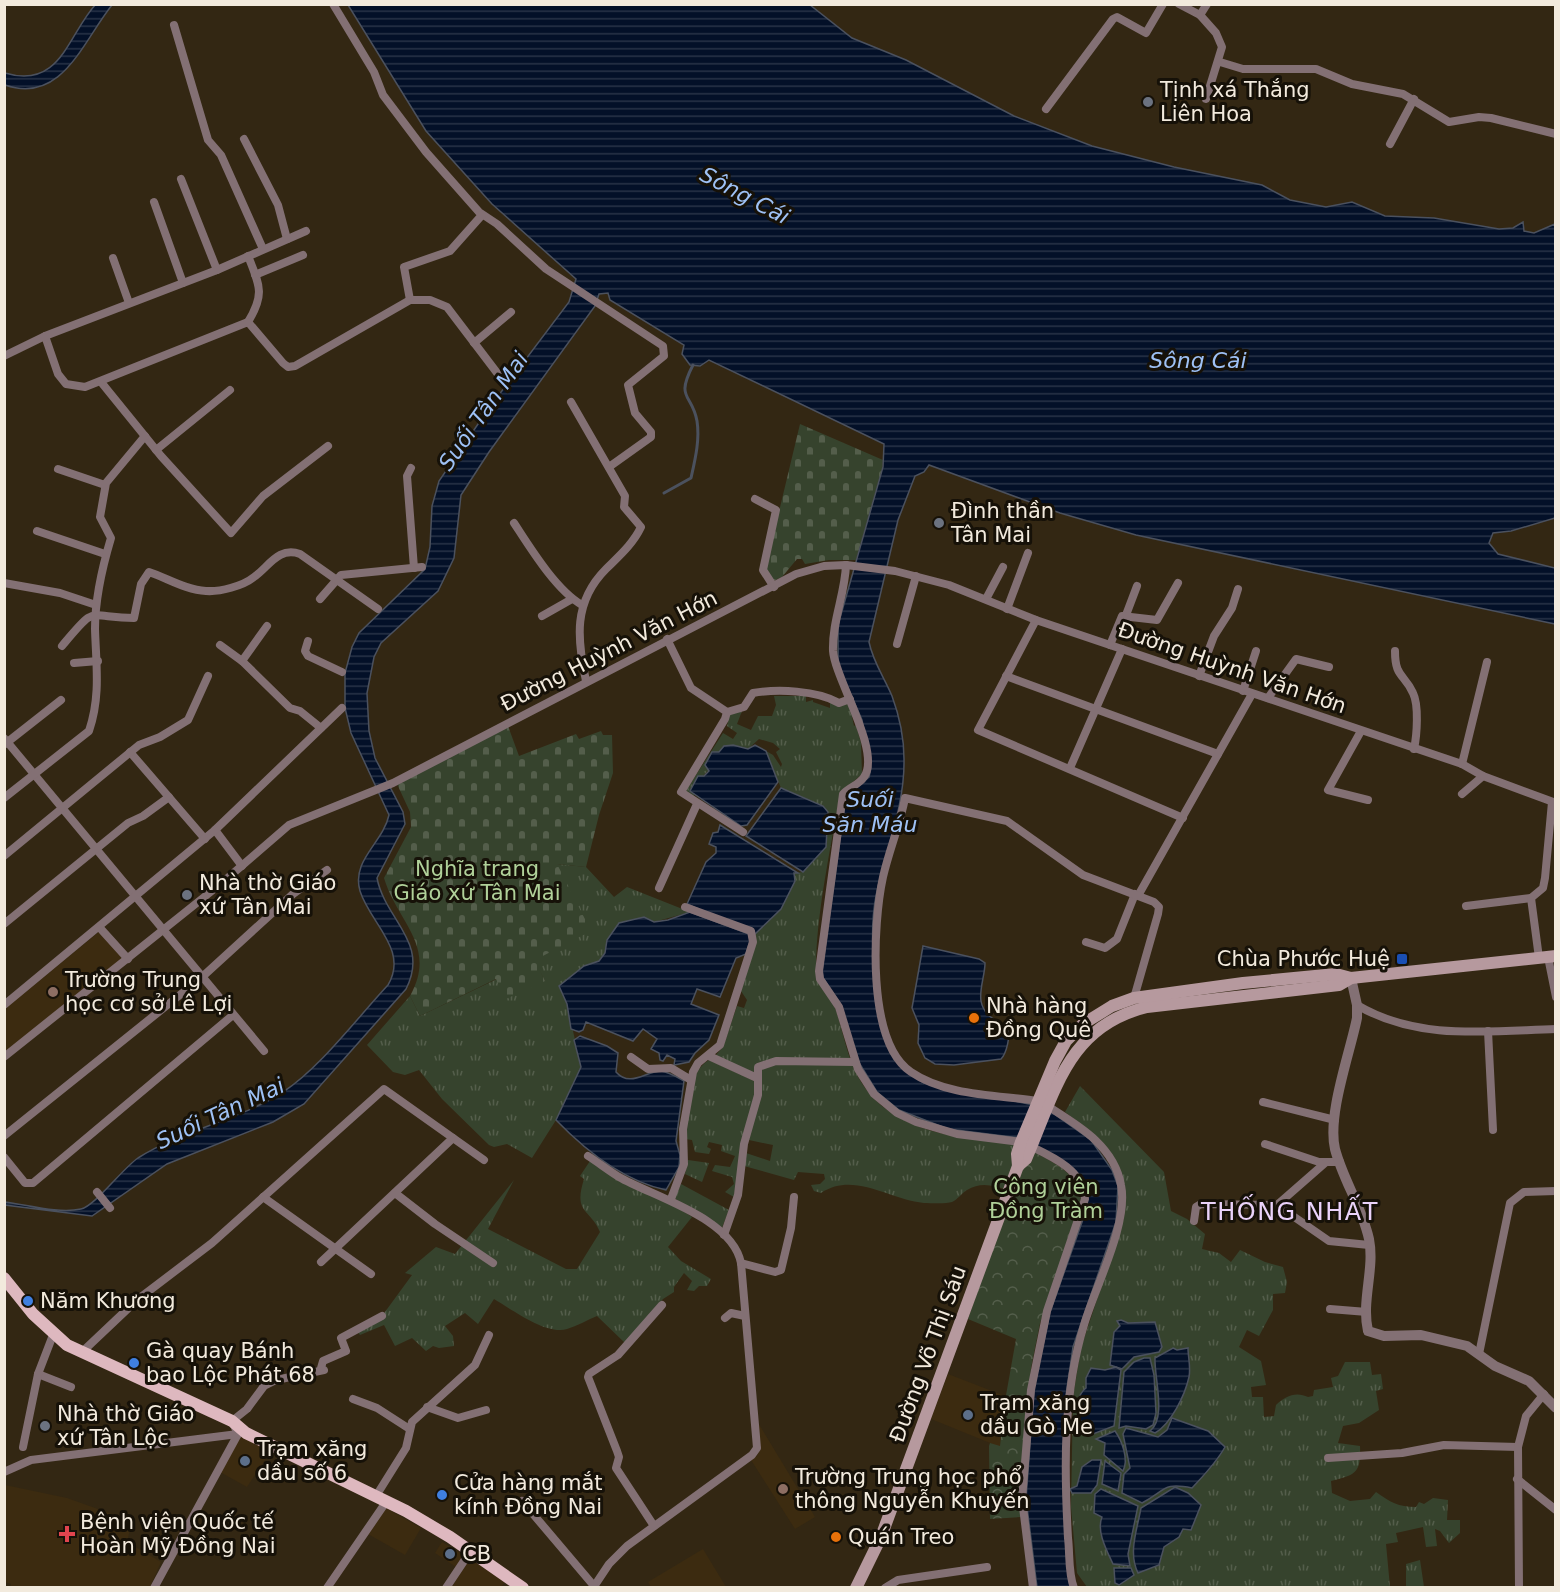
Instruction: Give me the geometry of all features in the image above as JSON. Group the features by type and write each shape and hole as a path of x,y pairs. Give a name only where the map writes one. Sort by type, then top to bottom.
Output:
{"main road":[{"path":"1043,1104 1055,1061 1072,1035 1093,1017 1134,998 1325,975 1336,974 1351,978 1547,957"},
{"path":"1043,1104 1077,1047 1096,1031 1125,1014 1147,1007 1339,985 1351,978"},
{"name":"Đường Võ Thị Sáu","path":"856,1587 881,1538 1018,1166 1026,1159 1026,1144 1043,1104"},
{"path":"4,1278 53,1335 81,1353 232,1422 246,1433 381,1499 441,1532 508,1583 523,1587"}],"street":[{"path":"333,4 374,72 383,95 426,153 483,215 497,224 546,269 658,342 666,353 628,384 635,413 651,432 651,437 609,467"},
{"path":"1046,109 1113,20 1117,17 1146,33 1163,4"},
{"path":"1179,4 1200,15 1221,41 1220,62 1206,99"},
{"path":"1200,15 1207,4"},
{"path":"174,25 208,140 221,155 263,249"},
{"path":"1220,62 1243,69 1308,67 1352,84 1391,90 1414,99 1449,122 1479,117 1491,118 1556,134"},
{"path":"1390,144 1414,99"},
{"path":"244,139 278,205 287,239"},
{"path":"181,179 217,270"},
{"path":"154,202 183,284"},
{"path":"410,300 404,267 450,250 483,215"},
{"path":"4,356 45,336 183,284 306,231"},
{"path":"255,275 303,255"},
{"path":"45,336 58,374 66,384 85,387 102,382 248,322 260,297 248,256"},
{"path":"113,258 129,303"},
{"path":"248,322 288,367 295,366 410,300 430,300 447,307 504,382"},
{"path":"474,344 511,312"},
{"path":"102,382 156,450 231,533 263,496 328,446"},
{"path":"156,450 230,390"},
{"path":"571,402 625,496 624,507 641,526 626,550 596,579 582,605 578,647 586,681"},
{"path":"4,798 89,731 98,688 96,609 105,554 111,538 100,517 105,485 114,471 145,436"},
{"path":"320,599 341,575 418,567 408,476 411,468"},
{"path":"58,469 105,485"},
{"path":"756,499 776,510 763,570 774,587"},
{"path":"514,523 533,552 572,599 582,605"},
{"path":"37,531 105,554"},
{"path":"4,583 60,593 96,609 134,618 141,584 149,572 207,591 238,586 255,577 268,561 295,552 378,609"},
{"path":"1007,609 1028,553"},
{"path":"846,565 846,585 835,625 833,645 837,670 865,743 867,769 866,776 843,794 819,971 820,979 839,1007 855,1062 874,1095 897,1113 916,1122 957,1134 1026,1144 1055,1159 1073,1173 1083,1187 1085,1199 1047,1311 1031,1390 1022,1499 1033,1587"},
{"name":"Đường Huỳnh Văn Hớn","path":"242,866 289,825 393,783 796,574 814,568 846,565 916,576 986,599 1036,620 1462,764 1483,776 1554,803"},
{"path":"986,599 1003,567"},
{"path":"897,644 916,576"},
{"path":"1126,615 1147,621 1157,620 1178,583"},
{"path":"1110,645 1120,619 1126,615 1137,586"},
{"path":"1199,676 1214,636 1232,608 1238,589"},
{"path":"542,616 572,599"},
{"path":"62,646 82,620 96,609"},
{"path":"1036,620 978,730 1183,818"},
{"path":"242,661 267,626"},
{"path":"667,639 692,688 727,712"},
{"path":"308,641 305,651 308,656 342,672"},
{"path":"220,645 242,661 290,708 300,711 321,728"},
{"path":"1070,768 1122,649"},
{"path":"1242,691 1256,651"},
{"path":"1395,651 1395,668 1415,695 1418,729 1414,749"},
{"path":"1268,698 1296,659 1329,667"},
{"path":"74,663 98,661"},
{"path":"1462,764 1487,662"},
{"path":"4,856 139,745 160,737 188,720 208,676"},
{"path":"1006,676 1218,754"},
{"path":"743,832 683,794 681,788 714,739 727,712 744,707 753,693 763,691 819,694 839,703 850,699"},
{"path":"1086,942 1105,948 1115,942 1137,894 1183,818 1252,694"},
{"path":"61,700 6,742 35,774 61,810 97,849 264,1052"},
{"path":"4,1005 205,839 342,708"},
{"path":"1361,731 1328,790 1368,800"},
{"path":"130,752 205,839"},
{"path":"1462,794 1483,776"},
{"path":"4,924 128,823 143,816 169,797"},
{"path":"1074,1587 1066,1502 1070,1395 1076,1349 1119,1223 1122,1186 1110,1160 1093,1137 1043,1104 936,1084 909,1071 892,1049 880,1006 875,928 883,878 905,798 1007,821 1083,875 1137,894 1159,907 1134,998"},
{"path":"1466,906 1531,898 1543,888 1554,803"},
{"path":"659,888 698,804"},
{"path":"4,1057 242,866 215,830"},
{"path":"4,1137 201,978 293,894 327,870"},
{"path":"1531,898 1556,997"},
{"path":"671,1199 684,1164 683,1129 695,1067 717,1050 724,1037 753,939 751,931 685,907"},
{"path":"100,927 128,959"},
{"path":"1351,978 1357,1005 1357,1018 1333,1138 1340,1162 1360,1209 1370,1245 1366,1312 1368,1331 1374,1335 1436,1338 1467,1346 1495,1366 1529,1381 1556,1408"},
{"path":"1357,1005 1377,1015 1422,1029 1452,1033 1556,1029"},
{"path":"4,1157 25,1183 33,1183 233,1016"},
{"path":"1488,1031 1493,1130"},
{"path":"709,1056 757,1078"},
{"path":"631,1057 648,1069 671,1068 691,1080"},
{"path":"724,1235 738,1195 744,1144 758,1095 758,1067 768,1062 855,1062"},
{"path":"81,1353 137,1300 212,1243 384,1089 484,1160"},
{"path":"1263,1102 1335,1120"},
{"path":"321,1262 453,1138"},
{"path":"1265,1144 1324,1163 1340,1162"},
{"path":"522,1501 594,1587 615,1557 755,1453 757,1448 741,1263 735,1245 671,1199 619,1177 588,1156"},
{"path":"1277,1205 1324,1163"},
{"path":"1479,1354 1510,1203 1524,1192 1556,1191"},
{"path":"97,1192 110,1208"},
{"path":"395,1193 426,1218 493,1263"},
{"path":"263,1197 371,1274"},
{"path":"741,1263 775,1272 781,1270 790,1238 794,1197"},
{"path":"1194,1221 1196,1207 1201,1204 1277,1205 1329,1241 1370,1245"},
{"path":"654,1526 616,1468 617,1451 588,1377 589,1374 618,1355 662,1305"},
{"path":"1330,1309 1366,1312"},
{"path":"725,1318 731,1313 745,1316"},
{"path":"238,1434 232,1422 247,1409 264,1386 276,1380 324,1370 321,1368 323,1362 346,1351 341,1338 382,1316"},
{"path":"24,1463 23,1449 38,1374 53,1335"},
{"path":"327,1587 381,1499 406,1448 408,1428 418,1414 474,1365 489,1335"},
{"path":"38,1374 71,1387"},
{"path":"1519,1587 1518,1447 1526,1416 1544,1394"},
{"path":"353,1399 377,1408 408,1428"},
{"path":"427,1407 458,1418 486,1410"},
{"path":"4,1472 24,1463 238,1434"},
{"path":"154,1587 238,1434"},
{"path":"1328,1458 1402,1453 1451,1444 1518,1447"},
{"path":"1517,1479 1556,1510"},
{"path":"446,1587 470,1552"},
{"path":"885,1587 898,1580 987,1567"}],"shaded area":[{"name":"Trường Trung học cơ sở Lê Lợi","path":"99,932 123,958 5,1052 5,1009"},
{"name":"Trạm xăng dầu Gò Me","path":"948,1374 1005,1396 1000,1447 931,1419"},
{"name":"Trường Trung học phổ thông Nguyễn Khuyến","path":"757,1421 815,1517 795,1529 751,1460 757,1456 760,1448"},
{"name":"Trạm xăng dầu số 6","path":"241,1436 271,1451 247,1487 220,1472"},
{"name":"Bệnh viện Quốc tế Hoàn Mỹ Đồng Nai","path":"5,1485 67,1498 123,1518 131,1526 127,1542 161,1562 150,1587 10,1587 11,1584 5,1582"},
{"path":"386,1508 421,1528 405,1555 368,1534"},
{"name":"CB","path":"442,1542 464,1555 456,1567 435,1553"},
{"path":"703,1549 726,1587 651,1587 648,1582"},
{"path":"470,1559 505,1582 501,1587 451,1588"}],"green space":[{"path":"800,424 883,460 882,469 856,560 829,560 805,564 802,559 797,559 782,577 773,581 765,570"},
{"path":"774,696 806,696 806,702 813,700 813,702 830,708 830,701 849,702 855,716 852,717 854,726 856,725 861,743 862,774 840,793 821,904 816,969 819,980 837,1013 853,1066 865,1088 881,1105 900,1118 944,1134 1015,1143 1016,1166 1007,1190 982,1185 967,1190 952,1202 924,1203 859,1186 834,1187 821,1193 814,1191 811,1185 820,1184 825,1179 824,1174 798,1172 794,1180 744,1166 746,1153 770,1161 773,1145 749,1140 761,1081 716,1055 723,1047 737,1006 744,1008 747,1000 741,991 755,934 781,909 795,881 794,873 803,872 826,847 828,812 823,806 781,788 766,751 773,755 781,767 782,764 776,752 780,749 773,743 759,739 748,749 733,745 691,788 690,791 695,794 693,797 685,792 723,733 733,739 737,733 727,726 730,713 742,711 737,724 751,730 758,716 772,716 776,705"},
{"name":"Nghĩa trang Giáo xứ Tân Mai","path":"508,726 519,756 576,734 579,739 601,731 603,735 612,735 613,773 599,815 586,867 557,864 591,931 535,960 545,981 506,999 496,979 420,1016 410,996 420,963 418,948 384,878 411,827 410,812 397,784"},
{"path":"557,864 586,867 614,897 627,887 690,912 654,922 607,940 605,953 599,961 584,966 559,986 567,1004 581,1067 556,1120 532,1158 507,1144 494,1147 489,1145 442,1099 419,1070 405,1075 393,1072 367,1045 410,996 420,1016 497,979 545,981 534,960"},
{"path":"709,1060 754,1081 755,1095 734,1197 725,1192 734,1184 732,1177 712,1171 715,1165 730,1167 735,1156 721,1151 722,1145 709,1142 707,1147 711,1149 709,1154 695,1152 692,1140 685,1139 692,1084 696,1074"},
{"path":"1080,1086 1164,1172 1171,1211 1187,1219 1205,1234 1202,1249 1219,1253 1231,1262 1240,1250 1265,1262 1283,1267 1287,1282 1285,1293 1273,1294 1273,1310 1259,1336 1247,1330 1239,1347 1261,1361 1266,1385 1251,1387 1252,1397 1263,1397 1264,1417 1274,1416 1276,1405 1287,1397 1313,1396 1314,1390 1333,1387 1331,1378 1338,1376 1345,1362 1370,1362 1372,1375 1381,1374 1383,1389 1376,1391 1379,1410 1359,1423 1343,1426 1338,1443 1360,1446 1359,1462 1358,1467 1351,1474 1331,1481 1332,1493 1350,1501 1370,1499 1376,1492 1394,1503 1410,1507 1416,1507 1419,1502 1424,1504 1433,1498 1448,1500 1447,1520 1460,1520 1460,1533 1449,1543 1440,1531 1435,1529 1437,1546 1426,1547 1423,1527 1396,1533 1398,1542 1386,1544 1390,1587 1087,1587 1077,1573 1071,1507 1073,1397 1081,1348 1124,1218 1125,1199 1119,1169 1112,1156 1103,1144 1065,1112"},
{"name":"Công viên Đồng Tràm","path":"1034,1152 1058,1165 1070,1176 1081,1199 1040,1323 1031,1368 1021,1517 990,1519 989,1446 990,1443 1000,1446 1016,1339 968,1319 1020,1170"},
{"path":"688,1160 709,1163 702,1182 685,1174"},
{"path":"590,1161 669,1202 692,1217 668,1247 681,1261 711,1279 707,1286 699,1286 694,1291 687,1290 692,1281 684,1273 674,1287 674,1292 663,1299 625,1343 597,1316 567,1329 559,1330 540,1325 494,1299 478,1324 465,1313 445,1326 453,1336 454,1346 439,1348 433,1346 426,1351 412,1338 395,1346 384,1325 360,1335 357,1331 382,1316 412,1275 405,1273 436,1247 455,1254 514,1180 488,1229 566,1269 577,1269 600,1232 584,1210 580,1199 584,1179 580,1176"},
{"path":"681,1184 729,1210 721,1230 674,1198"},
{"path":"1420,1560 1424,1587 1406,1587 1406,1564"}],"water":[{"path":"96,4 112,5 69,66 56,78 42,86 25,89 5,85 5,73 24,76 39,74 51,67"},
{"name":"Sông Cái","path":"348,5 810,5 852,38 906,60 1014,116 1092,146 1174,167 1262,185 1290,200 1326,207 1352,202 1385,216 1434,218 1499,229 1513,228 1523,222 1524,231 1534,233 1555,224 1555,518 1511,531 1493,533 1489,543 1498,554 1555,568 1555,624 1136,535 1060,513 929,465 924,472 915,476 898,520 869,642 895,703 904,751 901,794 876,896 873,923 875,978 886,1041 895,1060 902,1068 924,1083 1044,1107 1091,1140 1112,1170 1118,1186 1116,1222 1073,1347 1066,1396 1070,1587 1037,1587 1026,1499 1034,1388 1050,1312 1087,1208 1087,1185 1076,1171 1020,1138 948,1129 899,1110 877,1092 858,1061 841,1005 823,978 822,971 846,796 869,777 871,768 862,720 838,665 838,625 883,467 884,444 709,360 700,366 690,365 682,354 684,345 610,300 608,293 599,294 595,306 489,452 461,495 454,558 438,591 381,643 374,657 367,693 369,731 375,758 403,812 405,824 377,878 388,906 404,932 413,958 412,972 406,989 304,1104 273,1122 167,1164 92,1216 5,1205 5,1202 53,1210 81,1209 94,1201 138,1158 174,1139 249,1110 283,1092 297,1082 338,1042 388,985 393,972 394,960 391,948 365,903 358,880 364,861 386,825 389,815 351,733 345,708 345,673 352,647 359,633 425,569 430,547 432,506 439,481 489,408 569,302 576,279 492,204 426,131"},
{"path":"733,745 748,749 755,745 766,751 778,782 747,825 741,826 690,791 698,776 704,776 709,771 705,765 712,752 719,752 724,746"},
{"path":"781,788 823,806 828,812 826,847 803,872 746,836"},
{"path":"720,825 798,873 794,873 795,881 781,909 755,934 687,904 706,862 716,853 716,847 709,844 713,833 718,832"},
{"path":"690,912 749,934 750,941 746,954 736,958 720,997 697,989 691,1004 719,1015 709,1040 689,1062 674,1065 675,1059 667,1055 663,1061 660,1060 659,1053 651,1049 657,1039 643,1029 633,1041 586,1022 583,1030 579,1032 571,1029 567,1004 559,986 584,966 599,961 605,953 607,940 619,923 644,917 654,922 668,920"},
{"path":"923,946 979,959 985,963 981,1001 985,1011 1008,1031 1006,1049 1001,1059 954,1065 935,1064 925,1058 918,1043 919,1025 912,1008"},
{"path":"580,1036 607,1046 618,1053 616,1072 621,1077 632,1079 661,1071 684,1081 676,1141 680,1155 679,1167 666,1190 650,1186 620,1172 592,1153 556,1120 581,1067 574,1040"},
{"path":"1117,1321 1128,1323 1155,1322 1162,1347 1159,1352 1134,1357 1122,1369 1110,1365 1114,1332 1120,1326"},
{"path":"1173,1348 1177,1350 1188,1348 1189,1377 1176,1408 1161,1429 1155,1433 1150,1431 1158,1417 1159,1407 1155,1358"},
{"path":"1150,1358 1154,1375 1156,1413 1153,1425 1146,1429 1126,1426 1119,1428 1124,1372 1134,1362"},
{"path":"1116,1367 1121,1370 1114,1426 1093,1434 1081,1426 1078,1405 1080,1396 1086,1388 1086,1378 1091,1368 1105,1370"},
{"path":"1172,1418 1208,1431 1225,1447 1210,1469 1192,1488 1175,1486 1165,1488 1142,1503 1122,1493 1124,1474 1130,1468 1123,1434 1126,1428 1158,1437 1167,1430"},
{"path":"1115,1431 1124,1450 1123,1471 1104,1455 1105,1443 1096,1439"},
{"path":"1092,1460 1101,1460 1097,1485 1091,1493 1072,1493 1070,1489 1077,1486 1082,1467"},
{"path":"1105,1461 1121,1473 1118,1491 1102,1484"},
{"path":"1175,1487 1188,1493 1201,1505 1191,1530 1183,1529 1179,1537 1164,1547 1159,1565 1138,1573 1134,1549 1141,1508"},
{"path":"1101,1489 1138,1506 1128,1554 1130,1566 1113,1564 1105,1547 1100,1528 1102,1517 1094,1513 1095,1494"},
{"path":"1114,1568 1131,1568 1134,1575 1119,1585 1115,1583"}],"waterway":[{"path":"664,493 691,478 697,450 698,428 695,412 686,396 685,385 693,365"}],"place":[{"name":"Tịnh xá Thắng Liên Hoa","path":"1148,102"},
{"name":"Đình thần Tân Mai","path":"939,523"},
{"name":"Nhà thờ Giáo xứ Tân Mai","path":"187,895"},
{"name":"Chùa Phước Huệ","path":"1402,959"},
{"name":"Trường Trung học cơ sở Lê Lợi","path":"53,992"},
{"name":"Nhà hàng Đồng Quê","path":"974,1018"},
{"name":"Năm Khương","path":"28,1301"},
{"name":"Gà quay Bánh bao Lộc Phát 68","path":"134,1363"},
{"name":"Trạm xăng dầu Gò Me","path":"968,1415"},
{"name":"Nhà thờ Giáo xứ Tân Lộc","path":"45,1426"},
{"name":"Trạm xăng dầu số 6","path":"245,1461"},
{"name":"Trường Trung học phổ thông Nguyễn Khuyến","path":"783,1489"},
{"name":"Cửa hàng mắt kính Đồng Nai","path":"442,1495"},
{"name":"Bệnh viện Quốc tế Hoàn Mỹ Đồng Nai","path":"67,1534"},
{"name":"Quán Treo","path":"836,1537"},
{"name":"CB","path":"450,1554"}],"district":[{"name":"THỐNG NHẤT","path":"1290,1212"}],"water label":[{"name":"Suối Tân Mai","path":"483,411"},
{"name":"Suối Săn Máu","path":"870,812"},
{"name":"Suối Tân Mai","path":"220,1113"}]}
